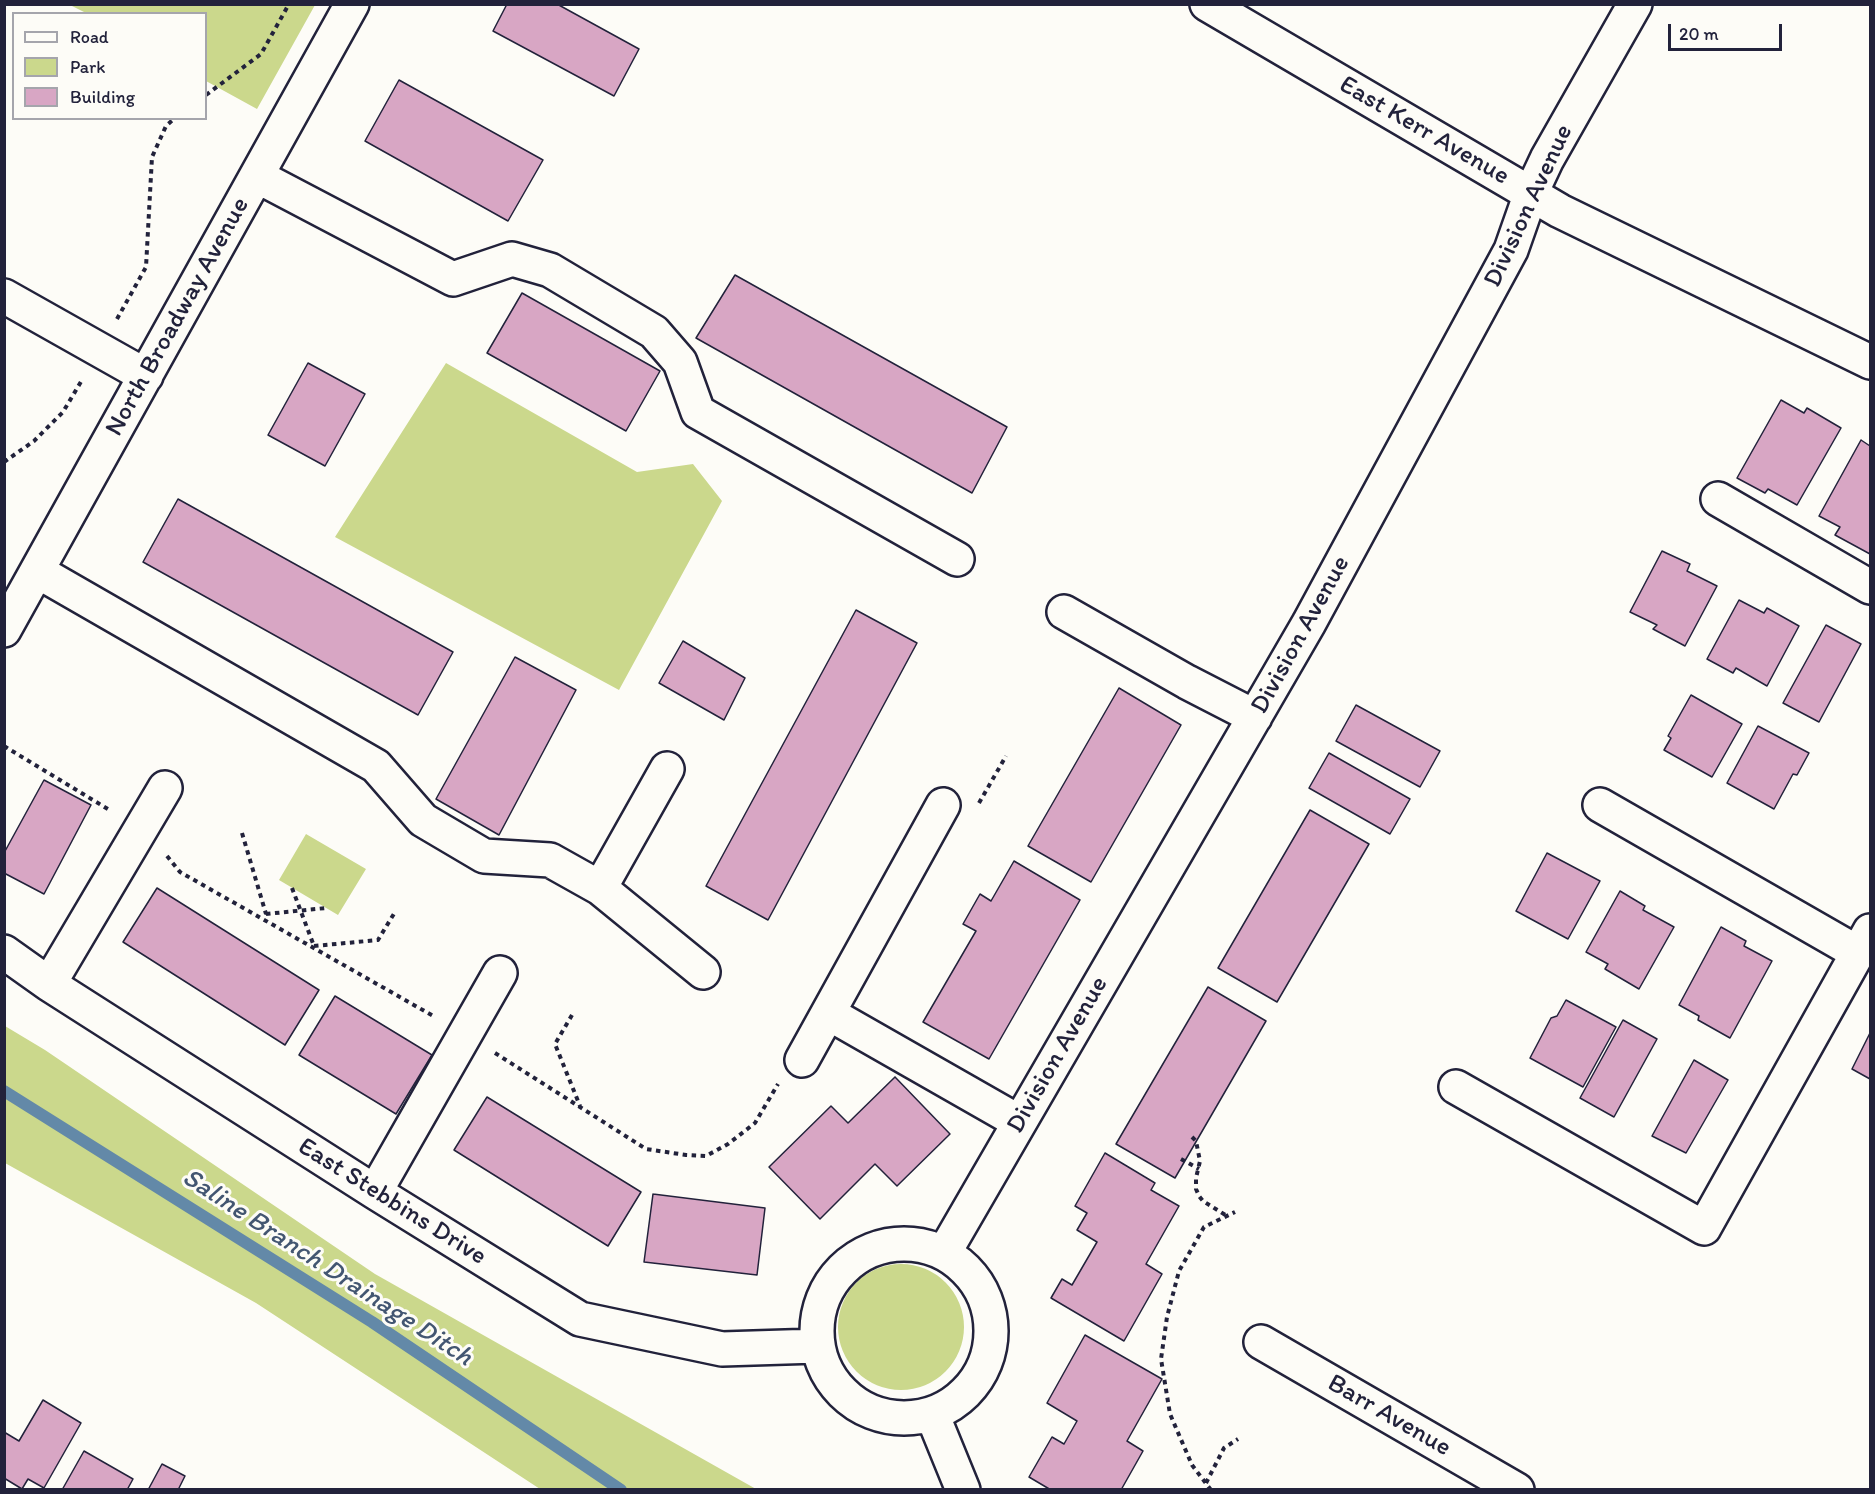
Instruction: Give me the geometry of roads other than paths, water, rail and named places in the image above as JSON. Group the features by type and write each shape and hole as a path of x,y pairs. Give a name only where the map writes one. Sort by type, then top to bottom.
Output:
{"street":[{"name":"North Broadway Avenue","path":"4,630 352,4"},
{"name":"East Kerr Avenue","path":"1207,4 1560,211 1870,362"},
{"name":"Division Avenue","path":"944,1253 1315,613 1510,250 1531,193 1547,159 1635,4"},
{"path":"257,176 453,279 512,259 550,270 654,332 680,362 698,412 957,559"},
{"path":"4,296 146,376"},
{"path":"1718,499 1870,587"},
{"path":"37,571 376,766 423,820 484,856 550,860 600,888 703,972"},
{"path":"1064,612 1186,682 1255,717"},
{"path":"600,888 667,769"},
{"path":"49,984 165,788"},
{"path":"1456,1087 1704,1228 1864,942 1600,805"},
{"path":"802,1060 943,806"},
{"name":"East Stebbins Drive","path":"4,952 49,984 375,1192 580,1319 722,1349 817,1346"},
{"path":"375,1192 500,973"},
{"path":"828,1013 1019,1122"},
{"path":"890,1245 917,1245 944,1253 967,1270 984,1295 991,1323 989,1352 978,1378 958,1400 932,1414 902,1419 873,1412 847,1397 827,1374 817,1346 817,1318 825,1292 841,1269 864,1253 890,1245"},
{"name":"Barr Avenue","path":"1260,1342 1517,1490"},
{"path":"932,1414 963,1490"}],"waterway":[{"name":"Saline Branch Drainage Ditch","path":"4,1091 372,1322 621,1490"}]}
